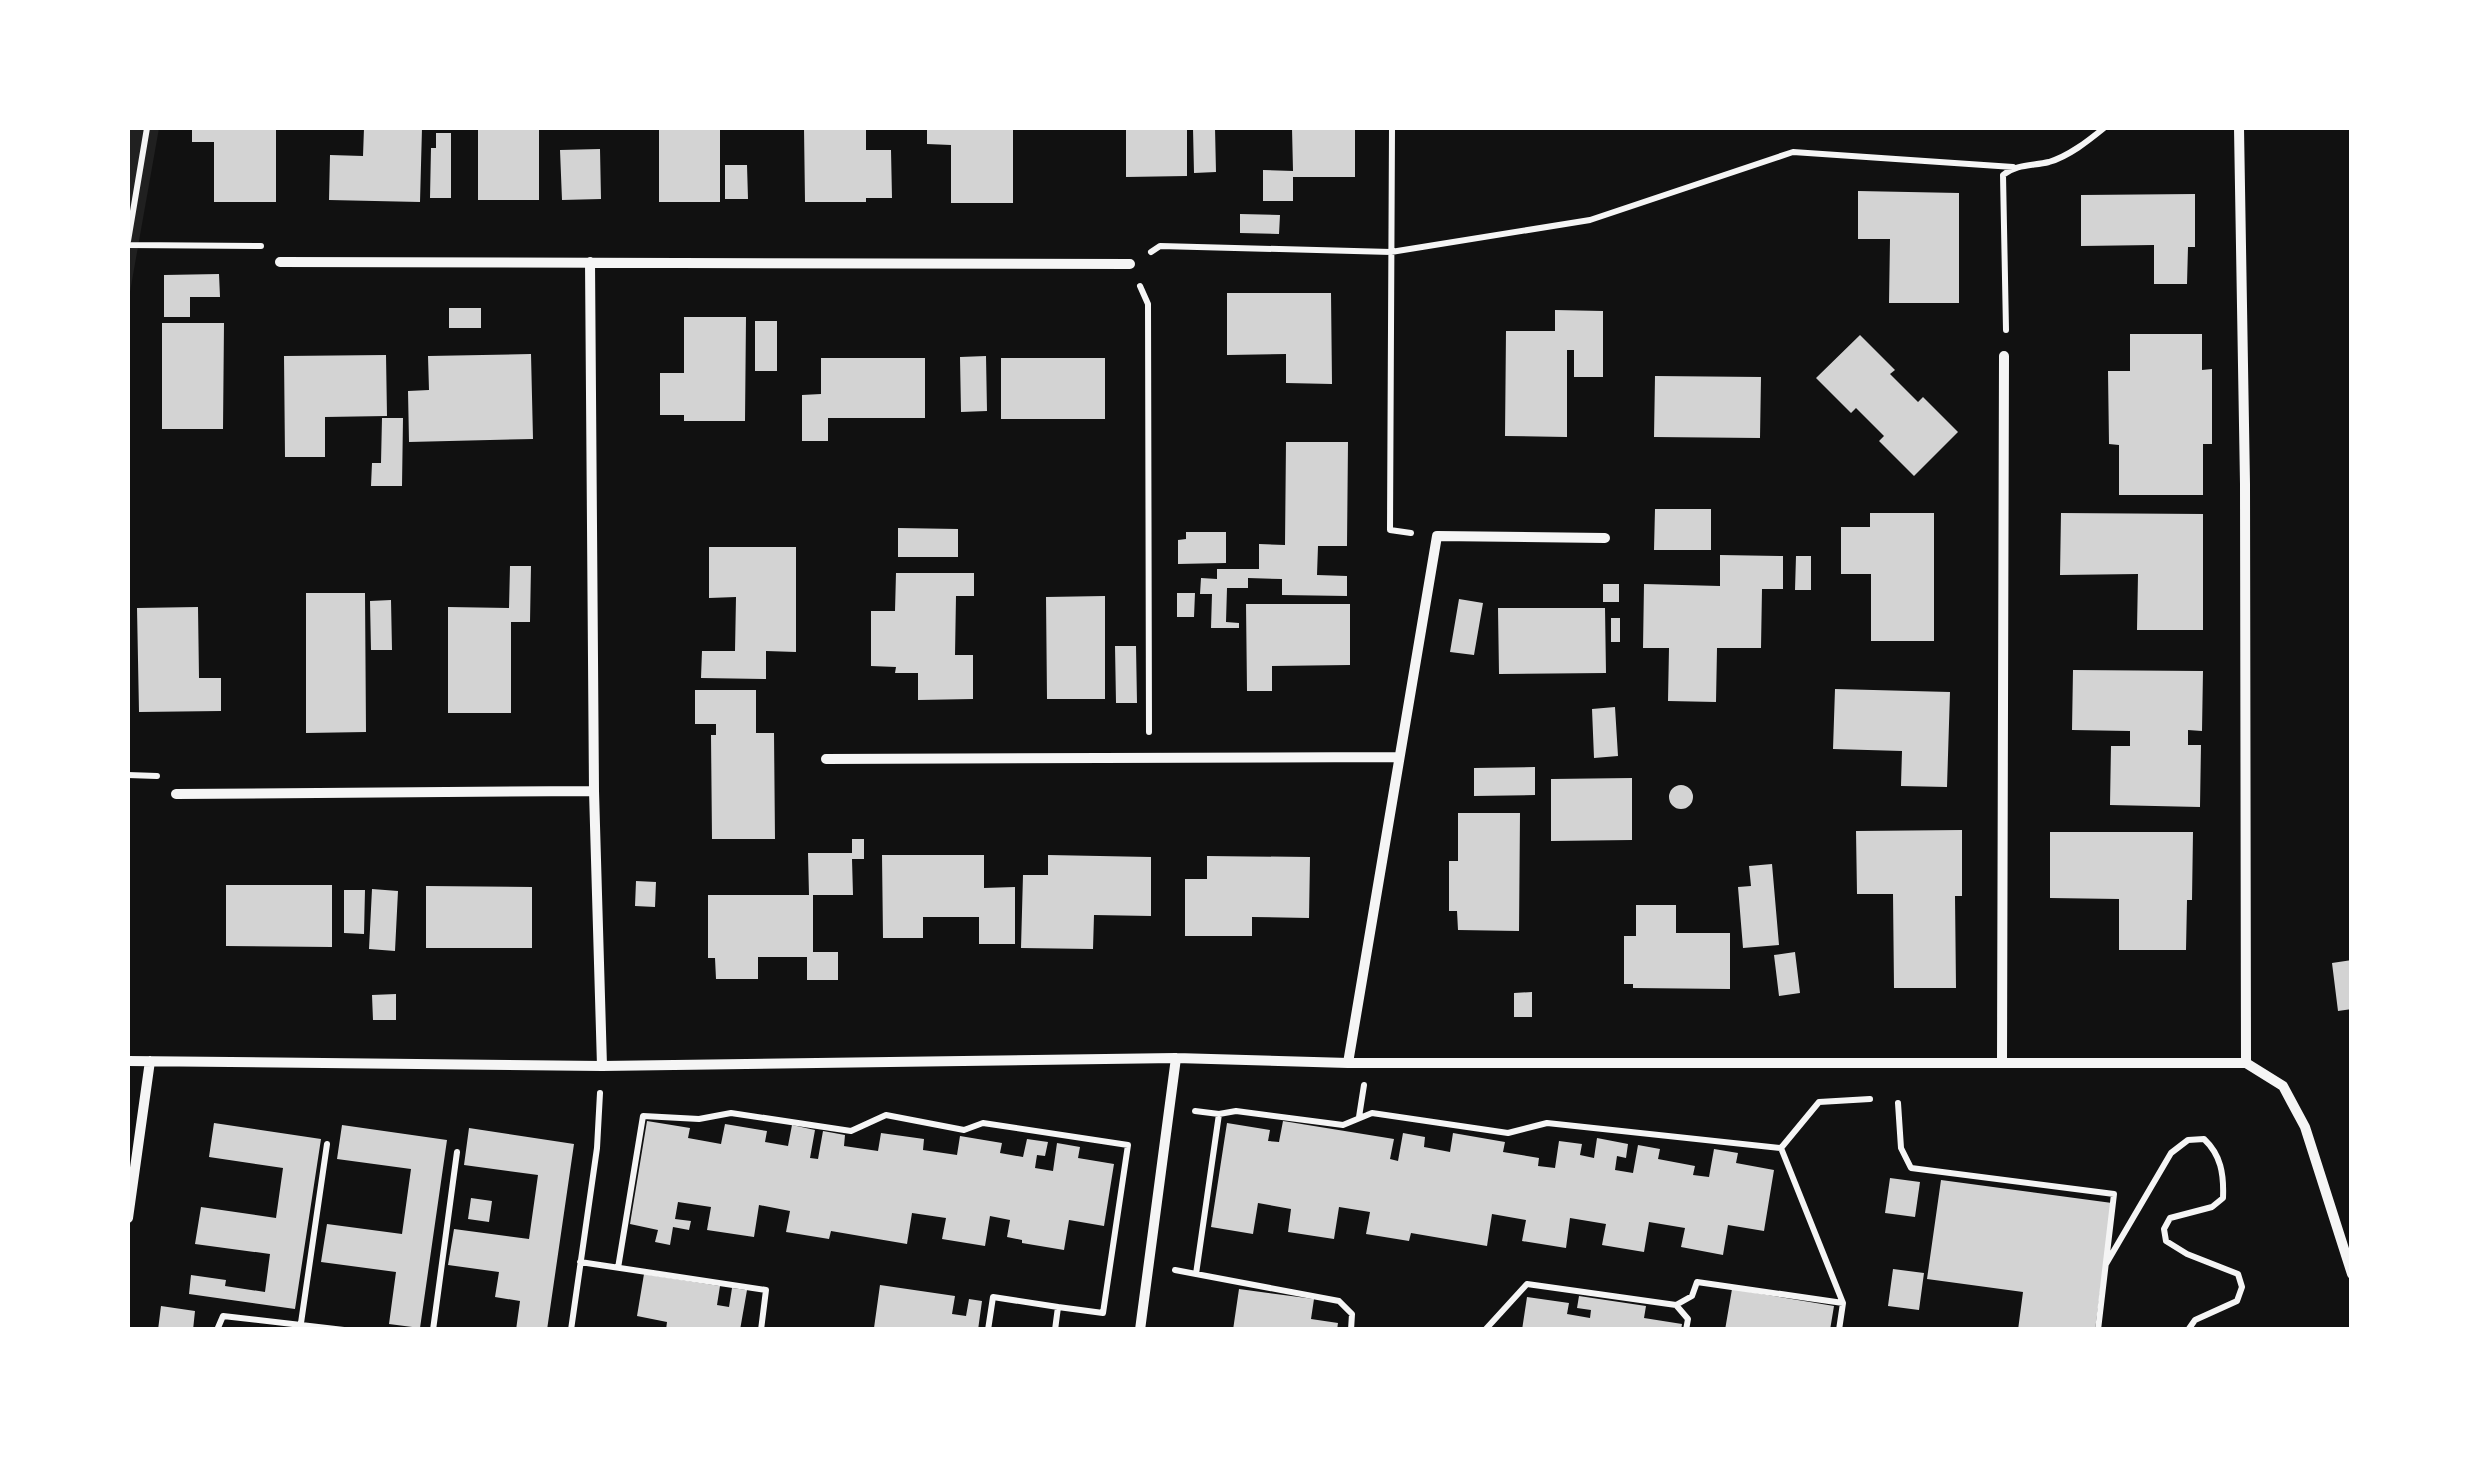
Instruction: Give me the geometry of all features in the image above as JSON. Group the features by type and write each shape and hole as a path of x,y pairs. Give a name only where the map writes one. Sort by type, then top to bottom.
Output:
{"street":[{"path":"2239,128 2245,484 2246,1063"},
{"path":"280,262 1130,264"},
{"path":"590,262 594,791 602,1066"},
{"path":"2002,1063 2004,356"},
{"path":"1348,1063 1437,536 1604,538"},
{"path":"826,759 1398,757"},
{"path":"176,794 594,791"},
{"path":"128,1061 602,1066 1176,1058 1348,1063 2246,1063 2283,1086 2305,1126 2352,1274"},
{"path":"1140,1330 1176,1058"},
{"path":"128,1218 150,1061"}],"path":[{"path":"147,128 128,243 265,246 280,262"},
{"path":"1392,128 1390,530 1437,536"},
{"path":"1149,758 1148,304 1130,264 1160,246 1391,252 1590,220 1793,152 2013,167 2051,162 2104,128"},
{"path":"2004,356 2003,176 2013,167"},
{"path":"571,1330 597,1148 602,1066"},
{"path":"1781,1148 1819,1102 1870,1099"},
{"path":"1898,1103 1901,1148 1911,1168 2114,1194 2098,1330"},
{"path":"1196,1274 1219,1114 1236,1111 1343,1124 1372,1113 1508,1133 1547,1123 1781,1148"},
{"path":"618,1268 643,1116 699,1118 732,1112 851,1131 886,1115 964,1130 984,1123 1128,1145 1103,1313 993,1297 988,1330"},
{"path":"2106,1264 2171,1153 2188,1140 2204,1139 2217,1151 2224,1180 2223,1198 2212,1206 2170,1218 2164,1229 2166,1241 2238,1274 2242,1287 2237,1300 2195,1320 2188,1330"},
{"path":"301,1323 326,1144"},
{"path":"1781,1148 1843,1302 1839,1330"},
{"path":"433,1330 457,1152"},
{"path":"580,1262 766,1290 762,1330"},
{"path":"1149,1265 1339,1301 1352,1314 1351,1330"},
{"path":"1485,1330 1526,1284 1676,1304 1692,1296 1697,1282 1843,1302"},
{"path":"1676,1304 1688,1319 1686,1330"},
{"path":"1055,1330 1058,1307"},
{"path":"216,1330 224,1316 344,1330"}],"shaded area":[{"path":"128,128 159,128 128,303"}],"building":[{"path":"192,128 276,128 276,202 214,202 214,142 192,142"},
{"path":"364,128 422,128 420,202 329,200 330,155 363,156"},
{"path":"478,128 539,128 539,200 478,200"},
{"path":"659,128 720,128 720,202 659,202"},
{"path":"804,128 866,128 866,150 891,150 892,198 805,202"},
{"path":"927,128 1013,128 1013,203 951,203 951,145 927,144"},
{"path":"1126,128 1187,128 1187,176 1126,177"},
{"path":"1193,128 1215,128 1216,172 1194,173"},
{"path":"1292,128 1355,128 1355,177 1293,177 1293,201 1263,201 1263,170 1293,171"},
{"path":"436,133 451,133 451,198 430,198 431,148 436,148"},
{"path":"600,149 601,199 562,200 560,150"},
{"path":"725,165 747,165 748,199 725,199"},
{"path":"1858,191 1959,193 1959,303 1889,303 1890,239 1858,239"},
{"path":"2195,194 2195,247 2188,247 2187,284 2154,284 2154,245 2081,246 2081,195"},
{"path":"1240,214 1280,215 1279,234 1240,233"},
{"path":"219,274 220,297 190,297 190,317 164,317 164,275"},
{"path":"1227,293 1331,293 1332,384 1286,383 1286,354 1227,355"},
{"path":"449,308 481,308 481,328 449,328"},
{"path":"1555,310 1603,311 1603,377 1574,377 1574,350 1567,350 1567,437 1505,436 1506,331 1555,331"},
{"path":"684,317 746,317 745,421 684,421 684,415 660,415 660,373 684,373"},
{"path":"755,321 777,321 777,371 755,371"},
{"path":"162,323 224,323 223,429 162,429"},
{"path":"2130,334 2202,334 2202,370 2212,369 2212,444 2203,444 2203,495 2119,495 2119,445 2109,444 2108,371 2130,371"},
{"path":"1860,335 1895,370 1890,374 1918,402 1923,397 1958,432 1914,476 1879,441 1884,436 1856,408 1851,413 1816,378"},
{"path":"531,354 533,439 409,442 408,391 429,390 428,356"},
{"path":"386,355 387,416 325,417 325,457 285,457 284,356"},
{"path":"986,356 987,411 961,412 960,357"},
{"path":"821,358 925,358 925,418 828,418 828,441 802,441 802,395 821,394"},
{"path":"1001,358 1105,358 1105,419 1001,419"},
{"path":"1655,376 1761,377 1760,438 1654,437"},
{"path":"382,418 403,418 402,486 371,486 372,463 381,463"},
{"path":"1286,442 1348,442 1347,546 1318,546 1317,575 1347,576 1347,596 1282,595 1282,579 1248,578 1248,588 1227,588 1226,622 1239,623 1239,628 1211,628 1212,594 1200,594 1201,578 1217,579 1217,569 1259,569 1259,544 1285,545"},
{"path":"1655,509 1711,509 1711,550 1654,550"},
{"path":"1870,513 1934,513 1934,641 1871,641 1871,574 1841,574 1841,527 1870,527"},
{"path":"2061,513 2203,514 2203,630 2137,630 2138,574 2060,575"},
{"path":"898,528 958,529 958,557 898,557"},
{"path":"1186,532 1226,532 1226,563 1178,564 1178,540 1186,539"},
{"path":"709,547 796,547 796,652 766,651 766,679 701,678 702,651 735,651 736,597 709,598"},
{"path":"1720,555 1783,556 1783,589 1762,589 1761,648 1717,648 1716,702 1668,701 1669,648 1643,648 1644,584 1720,586"},
{"path":"1796,556 1811,556 1811,590 1795,590"},
{"path":"510,566 531,566 530,622 511,622 511,713 448,713 448,607 509,608"},
{"path":"896,573 974,573 974,596 956,596 955,655 973,655 973,699 918,700 918,673 895,673 896,667 871,666 871,611 895,611"},
{"path":"1603,584 1619,584 1619,602 1603,602"},
{"path":"306,593 365,593 366,732 306,733"},
{"path":"1177,593 1195,593 1194,617 1177,617"},
{"path":"1105,596 1105,699 1047,699 1046,597"},
{"path":"1459,599 1483,603 1474,655 1450,652"},
{"path":"391,600 392,650 371,650 370,601"},
{"path":"1246,604 1350,604 1350,665 1272,666 1272,691 1247,691"},
{"path":"198,607 199,678 221,678 221,711 139,712 137,608"},
{"path":"1498,608 1605,608 1606,673 1499,674"},
{"path":"1611,618 1620,618 1620,642 1611,642"},
{"path":"1115,646 1136,646 1137,703 1116,703"},
{"path":"2073,670 2203,671 2202,731 2188,730 2188,745 2201,745 2200,807 2110,805 2111,746 2130,746 2130,731 2072,730"},
{"path":"1835,689 1950,692 1947,787 1901,786 1902,751 1833,749"},
{"path":"695,690 756,690 756,733 774,733 775,839 712,839 711,735 716,735 716,724 695,724"},
{"path":"1615,707 1618,756 1594,758 1592,709"},
{"path":"1535,767 1535,795 1474,796 1474,768"},
{"path":"1632,778 1632,840 1551,841 1551,779"},
{"path":"1681,785 1690,788 1690,806 1681,809 1672,806 1669,797 1672,788"},
{"path":"1458,813 1520,813 1519,931 1458,930 1457,911 1449,911 1449,861 1458,861"},
{"path":"1962,830 1962,896 1955,896 1956,988 1894,988 1893,894 1857,894 1856,831"},
{"path":"2050,832 2193,832 2192,900 2187,900 2186,950 2119,950 2119,899 2050,898"},
{"path":"852,839 864,839 864,859 852,859 853,895 813,895 813,952 838,952 838,980 807,980 807,957 758,957 758,979 716,979 715,958 708,958 708,895 809,895 808,853 852,853"},
{"path":"882,855 984,855 984,888 1015,887 1015,944 979,944 979,917 923,917 923,938 883,938"},
{"path":"1048,855 1151,857 1151,916 1094,915 1093,949 1021,948 1023,875 1048,875"},
{"path":"1207,856 1310,857 1309,918 1252,917 1252,936 1185,936 1185,879 1207,879"},
{"path":"1772,864 1779,945 1743,948 1738,887 1751,886 1749,866"},
{"path":"636,881 656,882 655,907 635,906"},
{"path":"226,885 332,885 332,947 226,946"},
{"path":"426,886 532,887 532,948 426,948"},
{"path":"372,889 398,891 395,951 369,949"},
{"path":"344,890 365,890 364,934 344,933"},
{"path":"1636,905 1676,905 1676,933 1730,933 1730,989 1633,988 1633,984 1624,984 1624,936 1636,936"},
{"path":"1795,952 1800,993 1779,996 1774,955"},
{"path":"2352,960 2352,1009 2338,1011 2332,963"},
{"path":"1532,992 1532,1017 1514,1017 1514,993"},
{"path":"396,994 396,1020 373,1020 372,995"},
{"path":"647,1121 690,1128 688,1138 721,1144 725,1124 767,1131 765,1142 788,1146 792,1125 815,1130 810,1158 818,1159 823,1131 845,1135 844,1146 878,1151 881,1133 924,1139 923,1150 957,1155 960,1136 1002,1143 1000,1153 1023,1157 1027,1139 1048,1142 1045,1156 1037,1155 1035,1168 1053,1171 1057,1143 1080,1147 1078,1158 1114,1164 1104,1226 1069,1220 1064,1250 1007,1237 1010,1220 990,1216 985,1246 942,1239 946,1218 912,1213 907,1244 831,1231 829,1239 786,1232 790,1211 759,1205 754,1237 707,1230 711,1207 678,1202 675,1219 691,1221 689,1230 673,1227 670,1245 655,1242 658,1230 630,1224"},
{"path":"1283,1121 1394,1139 1390,1159 1398,1161 1403,1133 1425,1137 1424,1147 1450,1152 1453,1133 1505,1142 1503,1152 1539,1158 1538,1166 1555,1168 1559,1141 1582,1144 1580,1155 1594,1158 1597,1138 1628,1144 1626,1158 1617,1156 1615,1170 1633,1173 1638,1145 1660,1149 1658,1159 1695,1166 1693,1175 1709,1177 1714,1149 1738,1153 1736,1163 1774,1170 1764,1231 1728,1225 1723,1255 1681,1247 1685,1228 1649,1222 1644,1252 1602,1245 1606,1224 1570,1218 1566,1248 1522,1241 1526,1220 1492,1214 1487,1246 1411,1233 1409,1241 1366,1234 1370,1212 1339,1207 1334,1239 1288,1232 1291,1209 1258,1203 1253,1234 1211,1227 1227,1123 1270,1130 1268,1141 1279,1142"},
{"path":"214,1123 321,1139 295,1309 189,1294 191,1275 226,1280 225,1286 265,1292 270,1254 195,1244 201,1207 276,1218 283,1168 209,1157"},
{"path":"342,1125 447,1140 420,1328 389,1324 396,1272 321,1262 327,1224 402,1234 411,1169 337,1159"},
{"path":"469,1128 574,1144 547,1330 516,1330 520,1301 495,1297 499,1272 448,1265 454,1229 529,1239 538,1175 464,1165"},
{"path":"1890,1178 1920,1182 1915,1217 1885,1213"},
{"path":"1941,1180 2112,1203 2095,1330 2018,1330 2023,1292 1927,1279"},
{"path":"471,1198 492,1201 489,1222 468,1219"},
{"path":"1893,1269 1924,1273 1919,1310 1888,1306"},
{"path":"644,1274 720,1286 717,1305 729,1307 732,1288 747,1290 740,1330 666,1330 667,1322 637,1316"},
{"path":"880,1285 955,1296 952,1314 966,1316 969,1299 982,1301 978,1330 874,1328"},
{"path":"1239,1289 1314,1299 1311,1319 1338,1323 1337,1330 1233,1330"},
{"path":"1732,1289 1834,1306 1830,1330 1725,1330"},
{"path":"1579,1296 1646,1306 1644,1318 1682,1324 1681,1330 1522,1330 1527,1297 1569,1303 1567,1314 1590,1318 1591,1310 1577,1308"},
{"path":"161,1306 195,1311 193,1330 158,1330"}]}
